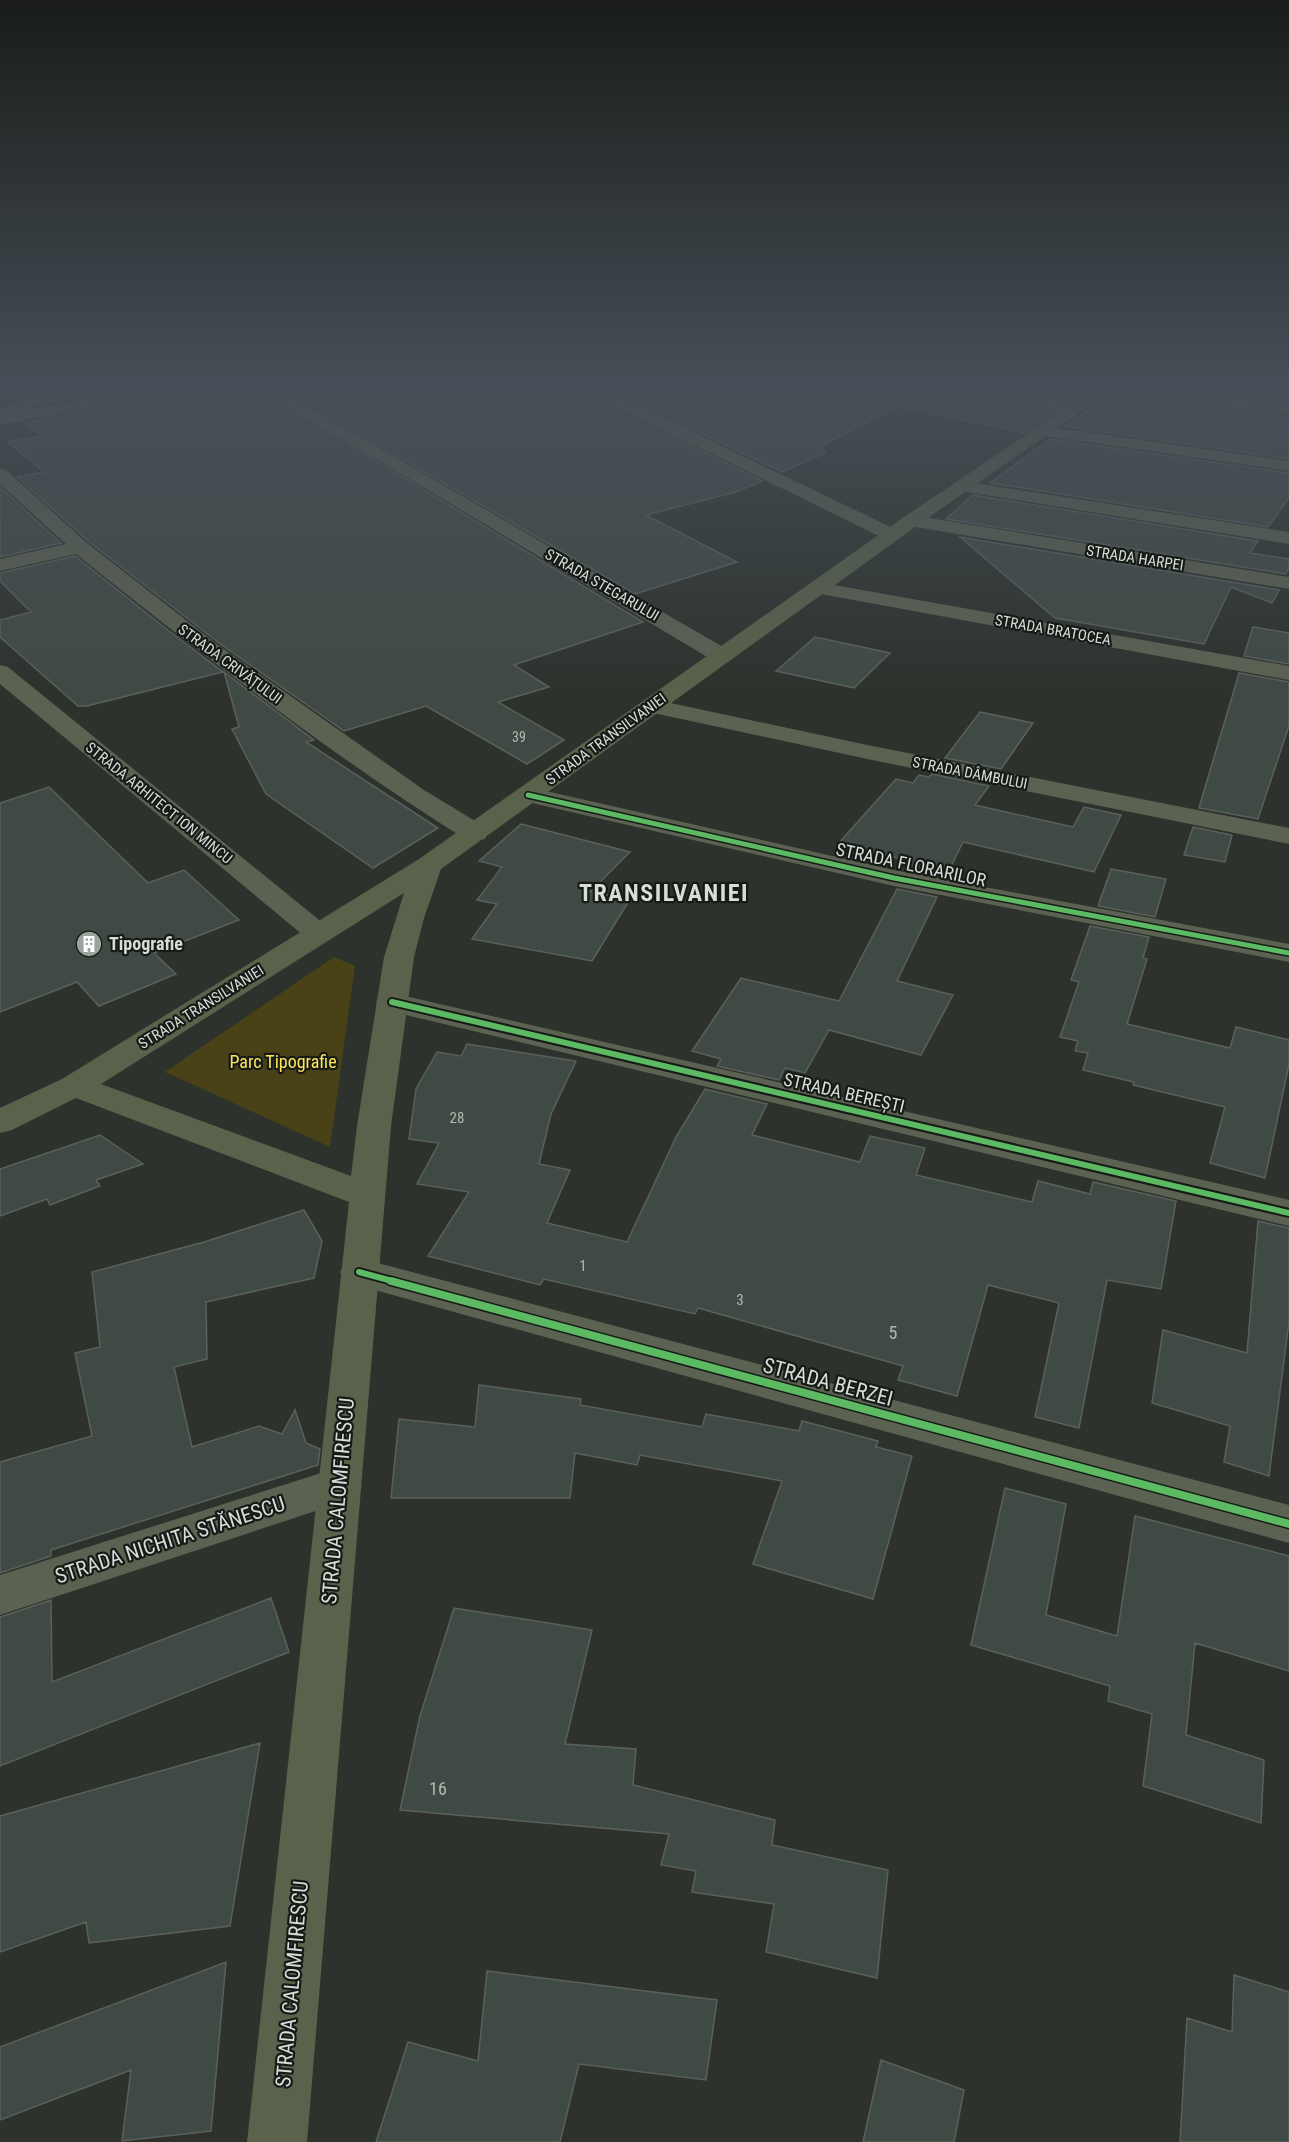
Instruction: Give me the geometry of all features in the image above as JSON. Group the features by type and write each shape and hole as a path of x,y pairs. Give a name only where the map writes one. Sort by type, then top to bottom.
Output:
{"main road":[{"name":"STRADA TRANSILVANIEI","path":"0,1122 74,1086 429,865 958,488"},
{"name":"STRADA CALOMFIRESCU","path":"277,2142 366,1195 392,1002 409,918 429,865"},
{"path":"74,1086 366,1195"}],"street":[{"name":"STRADA CRIVĂȚULUI","path":"15,488 138,596 219,657 415,796 475,833"},
{"name":"STRADA STEGARULUI","path":"435,488 722,656"},
{"path":"795,488 892,535"},
{"path":"973,488 1289,538"},
{"name":"STRADA HARPEI","path":"911,521 1289,583"},
{"path":"0,565 80,547"},
{"name":"STRADA BRATOCEA","path":"817,588 1289,673"},
{"name":"STRADA ARHITECT ION MINCU","path":"0,672 319,934"},
{"name":"STRADA DÂMBULUI","path":"652,706 872,753 1289,836"},
{"name":"STRADA FLORARILOR","path":"528,795 894,878 1289,953"},
{"name":"STRADA BEREȘTI","path":"392,1002 1289,1213"},
{"name":"STRADA BERZEI","path":"359,1272 1289,1524"},
{"name":"STRADA NICHITA STĂNESCU","path":"0,1595 340,1485"}],"green space":[{"name":"Parc Tipografie","path":"334,957 355,966 330,1147 165,1072"}],"building":[{"path":"0,488 1,488 61,543 0,557"},
{"path":"29,488 421,488 643,622 514,665 549,687 498,702 564,740 527,764 426,706 344,731 219,643 88,541"},
{"path":"452,488 746,488 646,515 737,562 635,594"},
{"path":"1021,488 1289,488 1289,498 1268,527"},
{"path":"973,495 1258,541 1250,553 1289,559 1289,567 1286,574 946,519"},
{"path":"960,537 1279,590 1272,603 1231,587 1204,644 1055,618"},
{"path":"75,556 223,672 87,706 78,706 0,637 0,620 31,612 0,581 0,573"},
{"path":"1253,627 1289,633 1289,664 1244,656"},
{"path":"815,637 890,653 854,688 776,671"},
{"path":"224,672 314,740 306,742 438,828 373,868 266,794 232,729 239,727"},
{"path":"1239,673 1289,682 1289,726 1258,819 1199,808"},
{"path":"980,712 1033,723 1001,769 945,758"},
{"path":"932,774 989,786 975,805 1073,827 1084,807 1121,815 1094,872 963,842 946,877 907,870 912,861 837,845 896,779 913,783 919,775 929,777"},
{"path":"49,787 148,883 184,870 239,920 154,953 176,974 99,1006 77,982 0,1012 0,803"},
{"path":"521,824 630,852 590,892 630,899 592,961 472,939 497,904 477,900 502,867 479,861"},
{"path":"1193,827 1232,835 1225,862 1184,855"},
{"path":"1111,869 1166,879 1155,917 1098,906"},
{"path":"897,889 937,897 897,981 953,995 921,1055 829,1030 805,1073 785,1068 779,1080 717,1066 721,1059 692,1051 741,978 839,1001"},
{"path":"1090,926 1149,937 1143,958 1147,959 1127,1024 1230,1048 1236,1027 1289,1040 1289,1064 1265,1178 1210,1163 1225,1107 1133,1085 1134,1082 1083,1070 1088,1053 1075,1051 1078,1041 1060,1037 1079,982 1071,980"},
{"path":"467,1044 576,1061 551,1114 539,1164 570,1170 547,1223 627,1242 676,1137 705,1089 767,1104 752,1135 860,1162 870,1136 925,1148 916,1175 1032,1202 1038,1181 1090,1194 1093,1182 1176,1201 1161,1289 1107,1280 1079,1428 1035,1417 1059,1303 988,1285 957,1396 898,1380 903,1366 698,1308 695,1314 544,1279 540,1285 428,1256 469,1192 417,1184 439,1143 409,1139 416,1089 437,1052 461,1056"},
{"path":"100,1135 143,1164 96,1180 100,1186 50,1205 47,1199 0,1216 0,1169"},
{"path":"304,1210 322,1241 314,1278 206,1302 207,1359 174,1367 192,1447 259,1426 282,1434 295,1410 306,1443 320,1449 318,1465 51,1550 51,1556 0,1573 0,1462 92,1436 75,1353 100,1347 92,1272 204,1242"},
{"path":"1258,1221 1289,1228 1289,1322 1269,1476 1224,1462 1230,1426 1152,1403 1163,1330 1247,1353"},
{"path":"479,1385 581,1399 580,1405 702,1427 706,1414 799,1431 802,1421 878,1441 876,1447 912,1456 873,1599 753,1564 782,1481 640,1455 637,1465 575,1453 570,1498 391,1498 399,1419 475,1427"},
{"path":"1005,1488 1066,1504 1046,1615 1117,1636 1135,1516 1289,1556 1289,1671 1195,1643 1186,1735 1264,1760 1261,1823 1143,1786 1152,1714 1108,1701 1110,1686 971,1645"},
{"path":"271,1598 289,1652 0,1766 0,1617 51,1600 52,1682"},
{"path":"454,1608 592,1630 565,1744 636,1749 633,1785 775,1820 772,1845 888,1870 877,1978 766,1952 774,1904 692,1892 696,1871 661,1865 669,1834 400,1810 420,1716"},
{"path":"260,1743 230,1926 89,1943 86,1922 0,1952 0,1816"},
{"path":"226,1962 211,2131 122,2141 131,2070 0,2120 0,2047"},
{"path":"487,1971 717,2000 706,2080 579,2064 560,2142 376,2142 408,2042 478,2061"},
{"path":"1234,1975 1289,1992 1289,2142 1180,2142 1187,2018 1232,2032"},
{"path":"881,2060 964,2090 954,2142 863,2142"}],"cycle path":[{"path":"528,795 894,878 1289,953"},
{"path":"392,1002 1289,1213"},
{"path":"359,1272 1289,1524"}],"place":[{"name":"Tipografie","path":"89,944"}],"district":[{"name":"TRANSILVANIEI","path":"664,893"}]}
